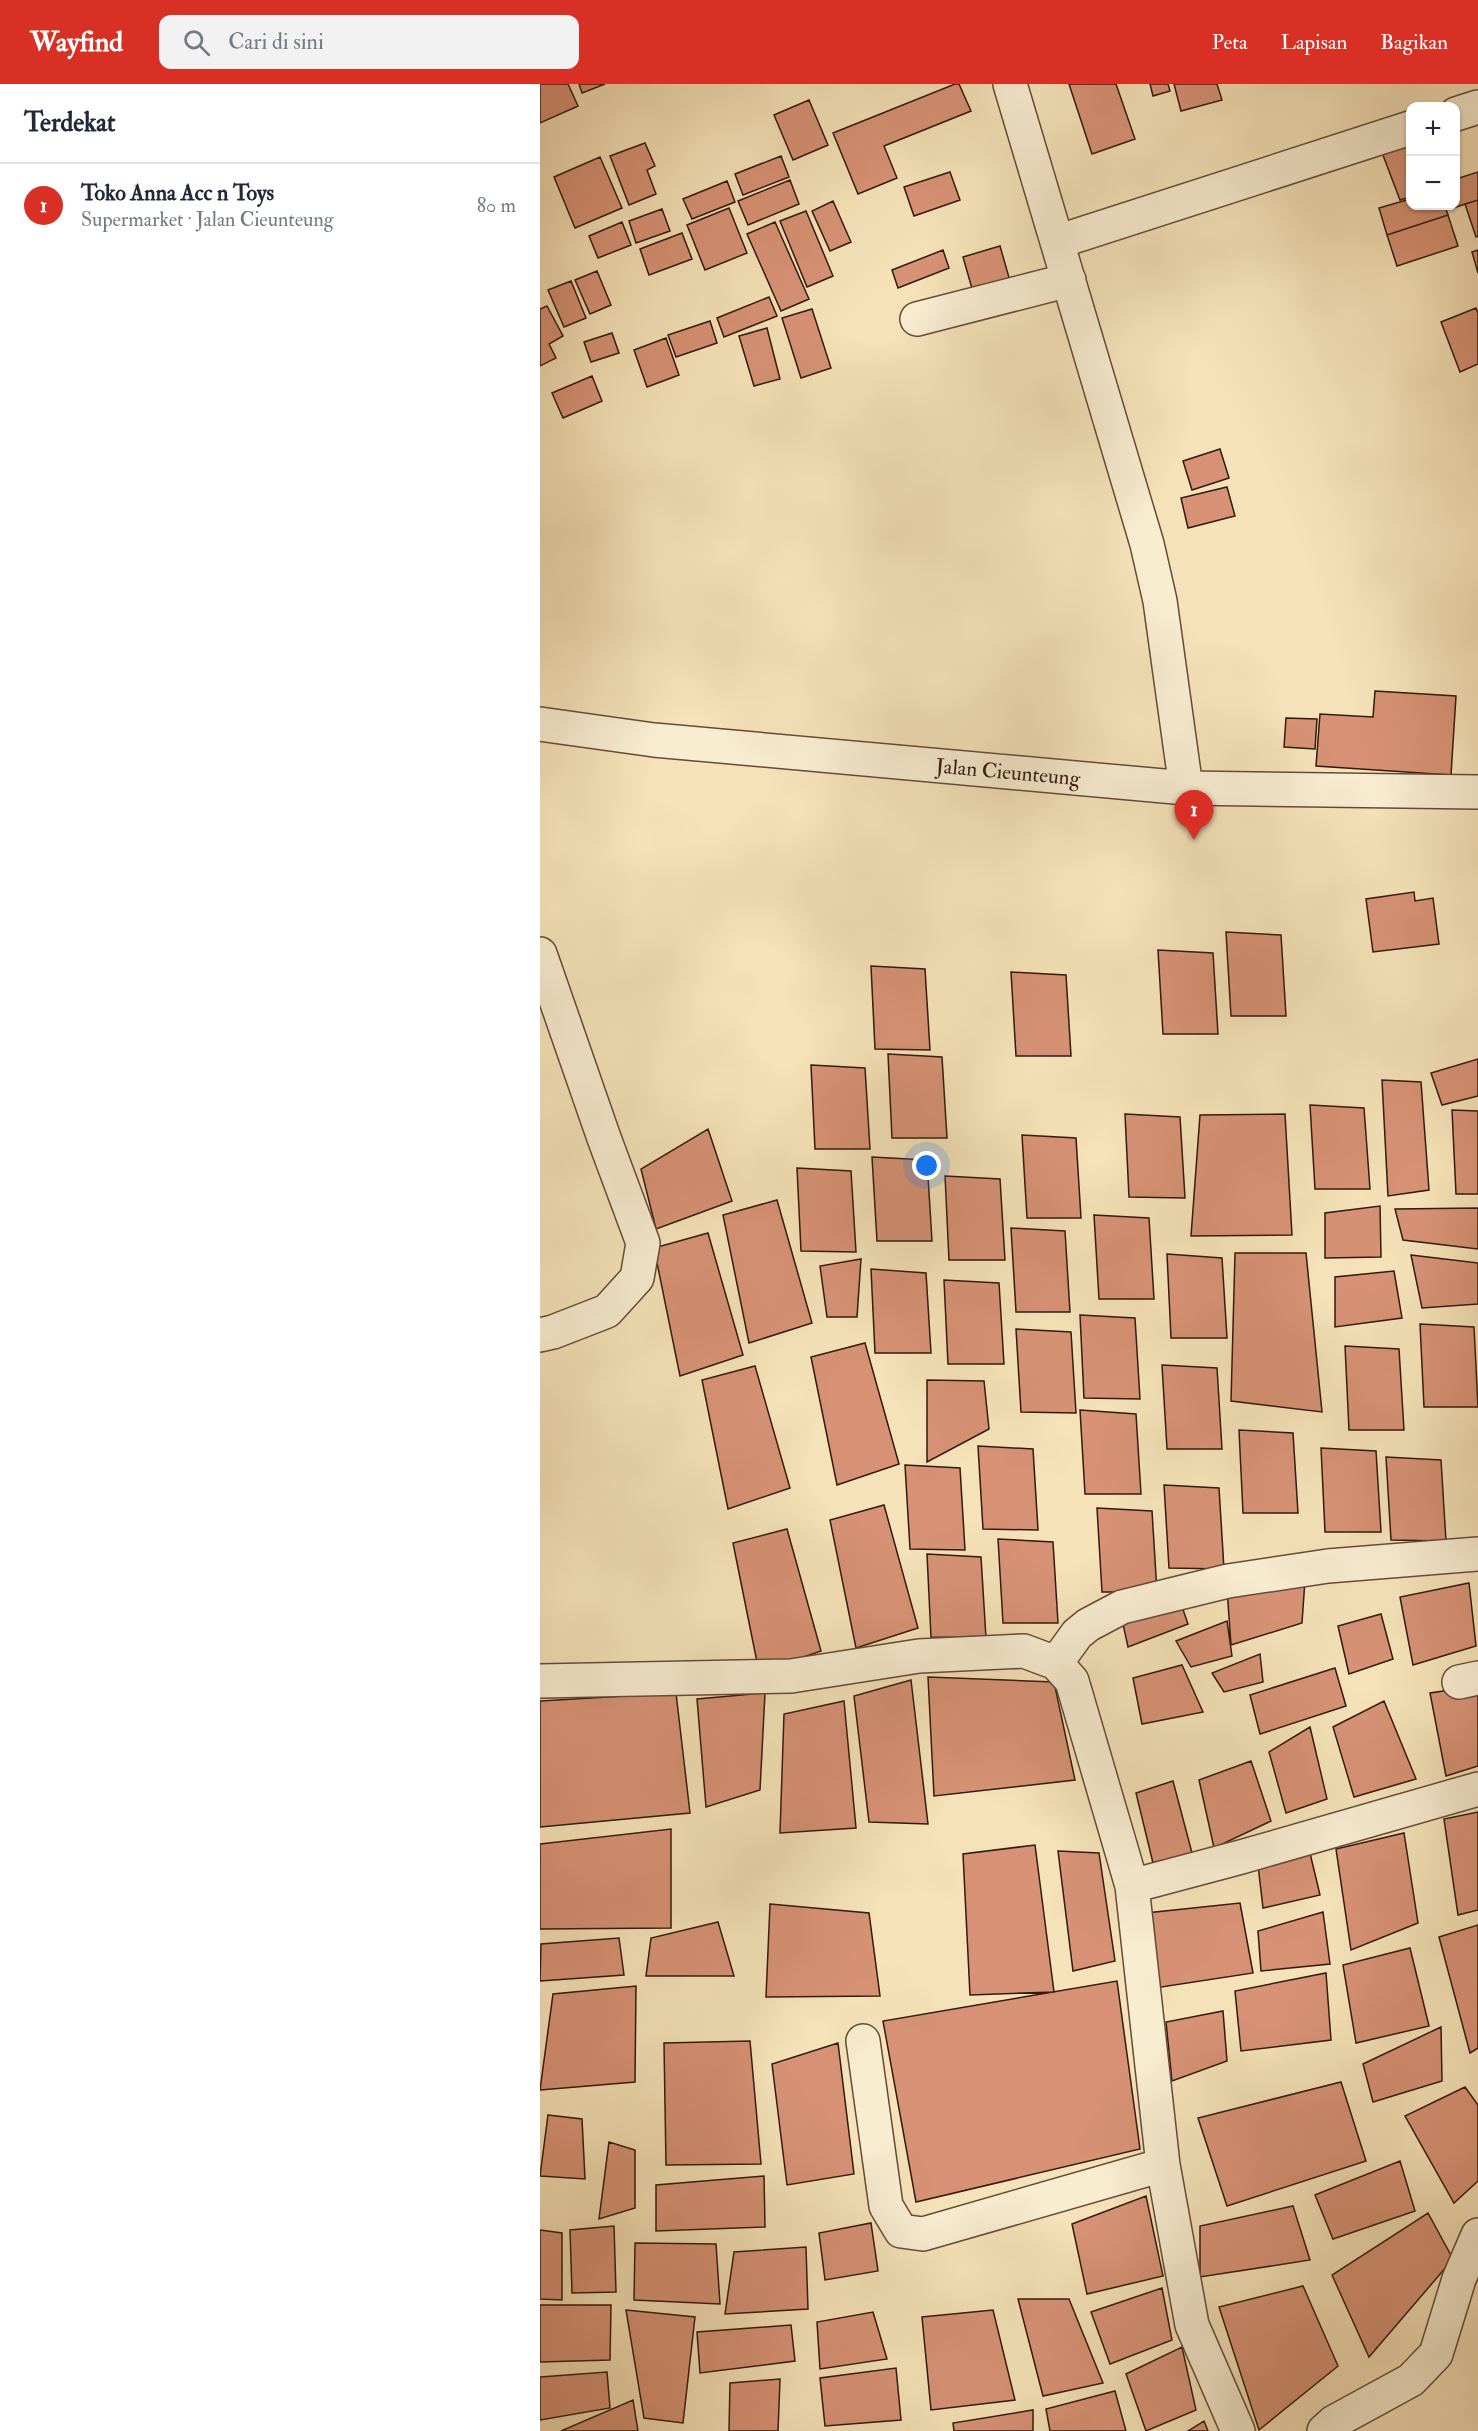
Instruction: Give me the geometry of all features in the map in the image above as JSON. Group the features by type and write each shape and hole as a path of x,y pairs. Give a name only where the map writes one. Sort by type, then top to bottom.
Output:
{"street":[{"path":"1010,84 1069,280 1078,318 1134,496 1160,601 1186,788"},
{"path":"1460,112 1478,106"},
{"path":"1057,242 1406,129"},
{"path":"917,319 1069,280"},
{"name":"Jalan Cieunteung","path":"540,724 666,741 1186,788 1478,792"},
{"path":"540,954 643,1243 637,1278 607,1311 540,1335"},
{"path":"1056,1663 1077,1634 1088,1625 1122,1607 1228,1581 1328,1566 1478,1554"},
{"path":"540,1681 791,1676 919,1656 980,1652 1024,1651 1056,1663 1072,1681 1132,1886 1163,2165 1192,2325 1238,2431"},
{"path":"1132,1886 1478,1789"},
{"path":"863,2041 886,2206 901,2230 923,2234 1163,2165"},
{"path":"1323,2431 1334,2422 1411,2380 1436,2354 1459,2279 1478,2235"}],"building":[{"path":"540,84 568,84 578,106 540,123"},
{"path":"579,84 605,84 582,93"},
{"path":"959,84 971,111 884,146 897,178 858,194 833,133"},
{"path":"1069,84 1116,84 1135,139 1092,154"},
{"path":"1150,84 1168,84 1170,91 1153,96"},
{"path":"1174,84 1217,84 1222,100 1181,111"},
{"path":"809,100 828,145 793,160 774,115"},
{"path":"1406,141 1406,198 1400,200 1381,150"},
{"path":"645,143 655,166 647,170 656,194 629,205 610,156"},
{"path":"781,156 789,177 743,195 735,174"},
{"path":"600,157 622,208 575,228 554,177"},
{"path":"950,172 960,200 914,216 904,187"},
{"path":"1478,172 1478,200 1460,206 1460,178"},
{"path":"790,180 799,204 748,225 738,201"},
{"path":"727,181 735,202 692,219 683,199"},
{"path":"1406,200 1406,210 1446,210 1448,215 1387,235 1379,208"},
{"path":"1478,200 1478,236 1476,237 1465,204"},
{"path":"833,201 851,242 830,251 812,211"},
{"path":"729,208 747,253 705,270 687,225"},
{"path":"662,209 670,231 636,243 629,221"},
{"path":"806,211 833,276 807,287 780,221"},
{"path":"1448,215 1458,246 1397,266 1387,235"},
{"path":"622,222 631,245 598,258 589,236"},
{"path":"775,222 809,299 781,311 747,234"},
{"path":"682,233 692,259 649,275 640,249"},
{"path":"1000,246 1010,281 973,292 963,257"},
{"path":"943,250 949,268 898,288 892,270"},
{"path":"1478,250 1478,273 1472,252"},
{"path":"597,271 611,305 590,314 575,280"},
{"path":"571,281 586,318 564,327 548,290"},
{"path":"769,297 777,316 724,337 717,318"},
{"path":"547,306 563,336 549,344 556,358 540,366 540,309"},
{"path":"1476,308 1478,313 1478,364 1460,372 1441,322"},
{"path":"812,309 831,368 801,378 782,318"},
{"path":"710,321 717,343 676,357 668,335"},
{"path":"767,328 780,379 754,386 739,336"},
{"path":"612,333 619,353 591,362 584,342"},
{"path":"666,338 679,375 647,387 634,350"},
{"path":"592,376 602,401 563,418 552,393"},
{"path":"1220,449 1229,478 1192,490 1183,461"},
{"path":"1227,487 1235,516 1188,528 1181,498"},
{"path":"1375,691 1456,696 1451,775 1316,766 1320,714 1373,717"},
{"path":"1286,718 1317,719 1315,749 1284,747"},
{"path":"1414,892 1415,901 1433,898 1439,944 1373,952 1366,899"},
{"path":"1226,932 1281,935 1286,1016 1231,1016"},
{"path":"1158,950 1213,953 1218,1034 1163,1034"},
{"path":"871,966 925,969 930,1050 875,1049"},
{"path":"1011,972 1066,975 1071,1056 1016,1056"},
{"path":"888,1054 942,1057 947,1138 892,1138"},
{"path":"1478,1059 1478,1096 1442,1105 1431,1073"},
{"path":"811,1065 865,1068 870,1149 815,1149"},
{"path":"1382,1080 1421,1082 1429,1190 1388,1196"},
{"path":"1310,1105 1364,1108 1370,1189 1315,1189"},
{"path":"1452,1110 1478,1111 1478,1194 1456,1194"},
{"path":"1125,1114 1180,1117 1185,1198 1129,1197"},
{"path":"1285,1114 1292,1235 1191,1236 1200,1115"},
{"path":"708,1129 732,1201 656,1229 641,1169"},
{"path":"1022,1135 1076,1138 1081,1218 1027,1218"},
{"path":"872,1157 927,1160 932,1241 877,1241"},
{"path":"797,1168 851,1171 856,1252 801,1251"},
{"path":"945,1176 1000,1179 1005,1260 949,1260"},
{"path":"777,1200 812,1323 749,1343 723,1215"},
{"path":"1380,1206 1381,1257 1325,1258 1325,1213"},
{"path":"1478,1208 1478,1249 1403,1240 1395,1209"},
{"path":"1094,1215 1149,1218 1154,1299 1099,1299"},
{"path":"1011,1228 1065,1231 1070,1312 1016,1312"},
{"path":"708,1233 743,1355 680,1376 654,1248"},
{"path":"1235,1253 1306,1253 1322,1412 1231,1401"},
{"path":"1167,1254 1222,1258 1227,1338 1171,1338"},
{"path":"1411,1255 1478,1263 1478,1304 1422,1308"},
{"path":"861,1259 857,1317 827,1317 820,1266"},
{"path":"871,1269 926,1273 931,1353 875,1353"},
{"path":"1394,1271 1402,1318 1335,1327 1335,1277"},
{"path":"944,1280 999,1283 1004,1364 948,1364"},
{"path":"1080,1315 1135,1318 1140,1399 1084,1398"},
{"path":"1420,1324 1474,1327 1478,1407 1424,1407"},
{"path":"1016,1329 1071,1332 1076,1413 1021,1412"},
{"path":"865,1343 899,1464 837,1485 811,1357"},
{"path":"1345,1346 1399,1349 1404,1430 1349,1430"},
{"path":"1162,1365 1217,1368 1222,1449 1167,1449"},
{"path":"755,1366 790,1488 728,1509 702,1380"},
{"path":"927,1380 984,1381 989,1429 927,1462"},
{"path":"1080,1410 1136,1414 1141,1494 1085,1494"},
{"path":"1239,1430 1293,1433 1298,1513 1243,1513"},
{"path":"978,1446 1033,1449 1038,1530 983,1529"},
{"path":"1321,1448 1376,1451 1381,1532 1325,1532"},
{"path":"1386,1457 1441,1460 1446,1541 1391,1540"},
{"path":"905,1465 960,1468 965,1550 910,1549"},
{"path":"1164,1485 1219,1488 1224,1569 1169,1568"},
{"path":"884,1505 918,1628 856,1648 830,1520"},
{"path":"1097,1508 1152,1511 1157,1592 1102,1592"},
{"path":"787,1529 821,1651 759,1672 733,1543"},
{"path":"998,1539 1053,1542 1058,1623 1003,1623"},
{"path":"927,1554 981,1557 986,1638 931,1637"},
{"path":"1305,1580 1302,1623 1231,1645 1227,1589"},
{"path":"1469,1583 1476,1646 1413,1665 1400,1597"},
{"path":"1180,1601 1188,1624 1128,1647 1123,1624"},
{"path":"1381,1614 1393,1659 1349,1674 1338,1626"},
{"path":"1227,1621 1232,1656 1191,1667 1176,1641"},
{"path":"1260,1654 1263,1682 1224,1692 1212,1673"},
{"path":"1182,1665 1203,1712 1142,1724 1133,1678"},
{"path":"1335,1668 1346,1706 1260,1734 1250,1695"},
{"path":"928,1677 1054,1682 1075,1780 934,1796"},
{"path":"911,1680 928,1824 869,1822 854,1696"},
{"path":"1478,1686 1478,1766 1446,1776 1430,1693"},
{"path":"676,1693 690,1813 540,1827 540,1701"},
{"path":"765,1693 760,1790 706,1807 697,1699"},
{"path":"844,1701 856,1828 780,1833 784,1714"},
{"path":"1384,1701 1416,1779 1354,1797 1333,1727"},
{"path":"1310,1727 1327,1799 1286,1813 1269,1752"},
{"path":"1251,1761 1271,1821 1214,1848 1199,1780"},
{"path":"1173,1781 1192,1853 1153,1863 1136,1793"},
{"path":"1478,1812 1478,1910 1458,1915 1444,1819"},
{"path":"671,1829 671,1928 540,1929 540,1844"},
{"path":"1404,1833 1418,1923 1351,1950 1336,1849"},
{"path":"1035,1845 1054,1992 970,1995 963,1854"},
{"path":"1309,1849 1320,1895 1263,1908 1258,1865"},
{"path":"1058,1851 1099,1853 1115,1961 1073,1971"},
{"path":"1240,1903 1253,1973 1155,1988 1146,1913"},
{"path":"770,1904 869,1913 880,1996 766,1997"},
{"path":"1323,1912 1330,1964 1261,1971 1258,1931"},
{"path":"718,1922 734,1976 646,1976 651,1938"},
{"path":"1478,1925 1478,2048 1470,2053 1439,1937"},
{"path":"619,1938 624,1975 540,1981 541,1944"},
{"path":"1410,1948 1429,2026 1356,2043 1343,1965"},
{"path":"1326,1973 1331,2040 1241,2051 1235,1991"},
{"path":"1117,1981 1140,2149 916,2202 883,2021"},
{"path":"636,1986 635,2082 540,2090 553,1994"},
{"path":"1223,2011 1227,2061 1172,2081 1166,2022"},
{"path":"1441,2027 1442,2081 1373,2102 1363,2064"},
{"path":"750,2041 761,2164 666,2165 664,2043"},
{"path":"838,2043 854,2174 787,2185 772,2064"},
{"path":"1341,2082 1366,2161 1227,2206 1198,2118"},
{"path":"1465,2087 1478,2105 1478,2181 1454,2203 1405,2116"},
{"path":"548,2115 582,2119 585,2179 540,2176"},
{"path":"609,2142 635,2150 635,2208 599,2219"},
{"path":"1400,2161 1415,2211 1333,2239 1315,2195"},
{"path":"764,2176 765,2227 656,2231 656,2185"},
{"path":"1146,2196 1163,2276 1087,2294 1072,2224"},
{"path":"1293,2206 1310,2260 1200,2277 1200,2226"},
{"path":"1428,2213 1453,2259 1369,2357 1332,2275"},
{"path":"871,2223 878,2271 825,2280 819,2233"},
{"path":"614,2226 616,2292 572,2293 570,2230"},
{"path":"540,2230 562,2233 562,2300 540,2299"},
{"path":"635,2243 716,2244 720,2304 634,2300"},
{"path":"806,2247 808,2309 725,2314 734,2252"},
{"path":"1303,2286 1338,2366 1259,2430 1219,2307"},
{"path":"1162,2288 1172,2340 1110,2364 1091,2312"},
{"path":"1018,2299 1069,2299 1103,2383 1043,2396"},
{"path":"540,2305 611,2305 610,2360 540,2362"},
{"path":"626,2310 695,2317 683,2423 644,2418"},
{"path":"993,2310 1015,2400 931,2410 922,2317"},
{"path":"873,2312 887,2359 820,2369 817,2322"},
{"path":"791,2325 795,2361 700,2373 697,2332"},
{"path":"1182,2347 1196,2410 1146,2431 1126,2374"},
{"path":"896,2368 901,2420 825,2426 820,2378"},
{"path":"607,2372 610,2408 540,2420 540,2377"},
{"path":"780,2379 778,2431 729,2431 730,2383"},
{"path":"1115,2391 1126,2431 1050,2431 1046,2409"},
{"path":"633,2400 638,2431 561,2431"},
{"path":"1033,2410 1033,2431 954,2431 953,2423"},
{"path":"1204,2421 1208,2431 1188,2431"}],"place":[{"name":"Toko Anna Acc n Toys","path":"1194,840"}]}
